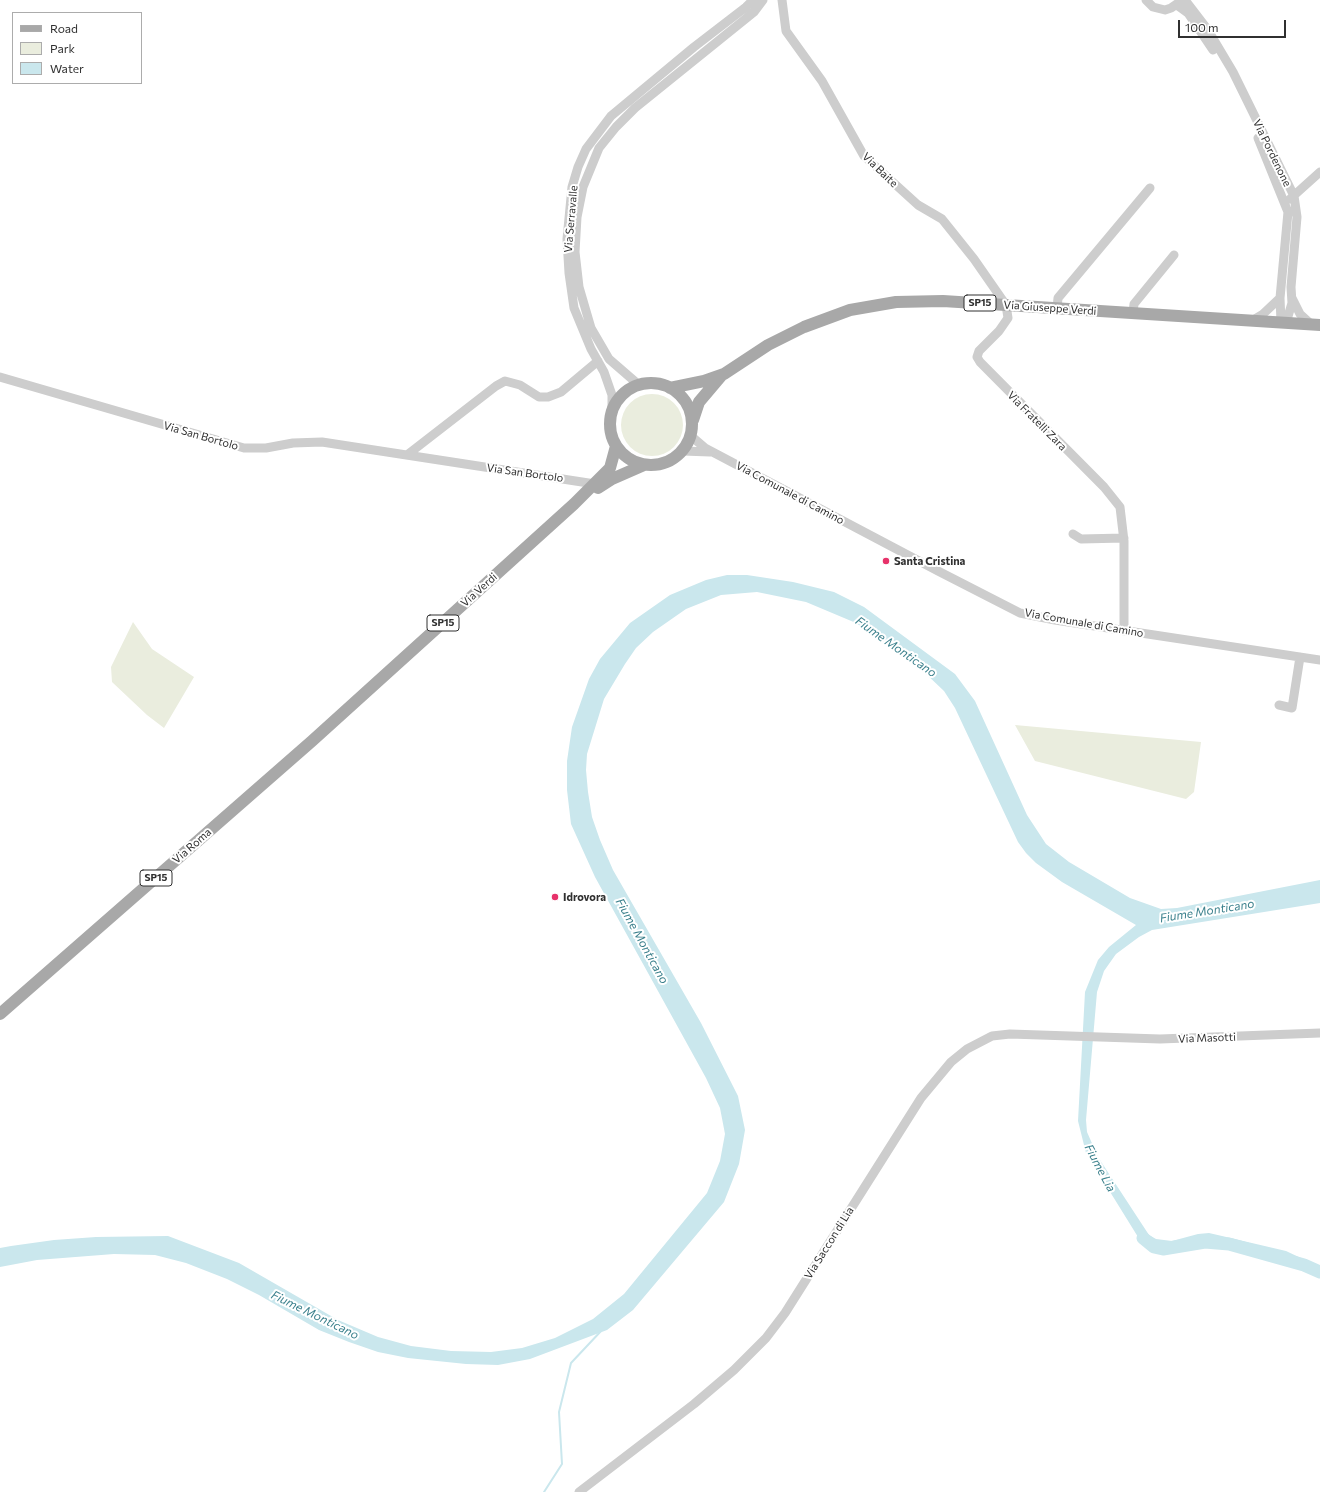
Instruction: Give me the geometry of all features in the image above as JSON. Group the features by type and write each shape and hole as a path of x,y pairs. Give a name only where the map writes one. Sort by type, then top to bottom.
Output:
{"main road":[{"name":"Via Giuseppe Verdi","path":"724,374 768,345 804,326 850,310 896,302 943,301 1316,325"},
{"name":"SP15","path":"670,388 704,381 724,374"},
{"name":"SP15","path":"612,411 610,423 611,435 616,446 623,455 633,462 644,465 655,466 665,463 683,451 691,436 692,421 699,402 724,374"},
{"name":"SP15","path":"639,385 649,383 670,388 681,396 689,408 692,421"},
{"path":"612,411 618,400 627,391 639,385"},
{"name":"SP15","path":"574,504 610,468 616,446"},
{"name":"SP15","path":"574,504 612,480 644,465"},
{"name":"Via Verdi","path":"312,741 574,504"},
{"name":"Via Roma","path":"0,1014 312,741"}],"street":[{"name":"Via Serravalle","path":"612,411 612,395 604,372 574,308 567,257 567,239 572,187 581,161 594,138 611,116 753,0"},
{"name":"Via Serravalle","path":"639,385 609,359 591,328 579,287 576,252 577,217 583,187 599,148 616,127 635,108 754,12 763,0"},
{"name":"Via Baite","path":"782,0 785,14"},
{"name":"Via Baite","path":"789,0 785,14 784,27 822,81 864,156 918,205 942,219 974,259 1006,305"},
{"path":"1146,0 1153,7 1159,9 1171,8 1181,2"},
{"name":"Via Pordenone","path":"1181,2 1208,30 1234,72 1294,196 1297,217 1291,287 1292,298 1291,308 1283,322"},
{"name":"Via Pordenone","path":"1181,2 1234,84 1286,203 1288,221 1280,298 1283,322"},
{"path":"1286,203 1320,172"},
{"path":"1057,308 1058,298 1150,188"},
{"path":"1133,313 1134,304 1174,255"},
{"path":"1253,320 1263,314 1280,298"},
{"path":"1292,298 1300,314 1316,325"},
{"name":"Via Fratelli Zara","path":"1006,305 1008,318 999,331 979,351 977,357 986,368 1104,487 1120,507 1124,538 1124,631"},
{"path":"407,455 496,386 505,381 520,385 539,397 548,397 561,392 598,361"},
{"name":"Via San Bortolo","path":"0,377 244,448 266,448 293,443 322,442 595,484"},
{"name":"Via Comunale di Camino","path":"691,436 698,443 717,454 1010,609 1055,620 1320,660"},
{"name":"Via Comunale di Camino","path":"683,451 705,451 717,454"},
{"path":"1073,534 1081,539 1124,538"},
{"path":"1279,705 1292,708 1300,657"},
{"name":"Via Masotti","path":"1082,1036 1201,1038 1320,1033"},
{"name":"Via Saccon di Lia","path":"580,1492 694,1404 734,1370 766,1338 784,1313 921,1098 951,1062 967,1049 992,1036 1010,1034 1082,1036"}],"green space":[{"path":"646,394 658,394 674,403 681,413 683,425 681,437 674,447 658,456 646,456 635,451 626,442 621,431 621,419 626,408 635,399"},
{"path":"133,622 152,649 194,677 164,728 147,715 112,682 111,667"},
{"path":"1015,725 1201,742 1194,792 1186,799 1035,761"}],"water":[{"name":"Fiume Monticano","path":"727,575 747,575 793,582 834,592 864,607 955,674 975,701 1027,815 1046,844 1069,862 1130,898 1161,909 1177,908 1320,880 1320,903 1152,930 1139,937 1116,954 1104,971 1097,992 1086,1120 1087,1132 1098,1157 1149,1235 1156,1239 1172,1241 1198,1234 1209,1233 1286,1251 1320,1267 1320,1274 1281,1258 1228,1243 1200,1240 1158,1248 1148,1246 1138,1237 1086,1153 1078,1121 1085,992 1098,960 1109,947 1136,925 1062,882 1036,863 1026,853 1018,842 955,708 944,691 924,672 856,623 806,602 757,592 721,595 686,609 653,632 636,648 604,699 587,754 586,770 588,792 592,817 600,840 613,870 701,1023 738,1096 745,1130 739,1164 724,1202 633,1310 607,1330 530,1359 498,1365 466,1364 408,1358 378,1352 349,1342 319,1330 259,1295 227,1279 186,1263 155,1255 114,1254 37,1260 0,1267 0,1248 54,1240 96,1237 168,1236 239,1263 338,1320 378,1337 411,1346 451,1351 491,1352 522,1348 555,1338 593,1319 624,1294 707,1193 720,1161 725,1134 720,1108 706,1078 595,877 571,824 567,790 567,761 572,727 589,679 600,659 630,623 670,595 706,580"}],"waterway":[{"name":"Fiume Lia","path":"1143,1238 1154,1247 1163,1249 1205,1242 1229,1244 1304,1265 1320,1272"},
{"path":"544,1492 562,1464 559,1412 571,1363 602,1330"}],"place":[{"name":"Santa Cristina","path":"886,561"},
{"name":"Idrovora","path":"555,897"}]}
